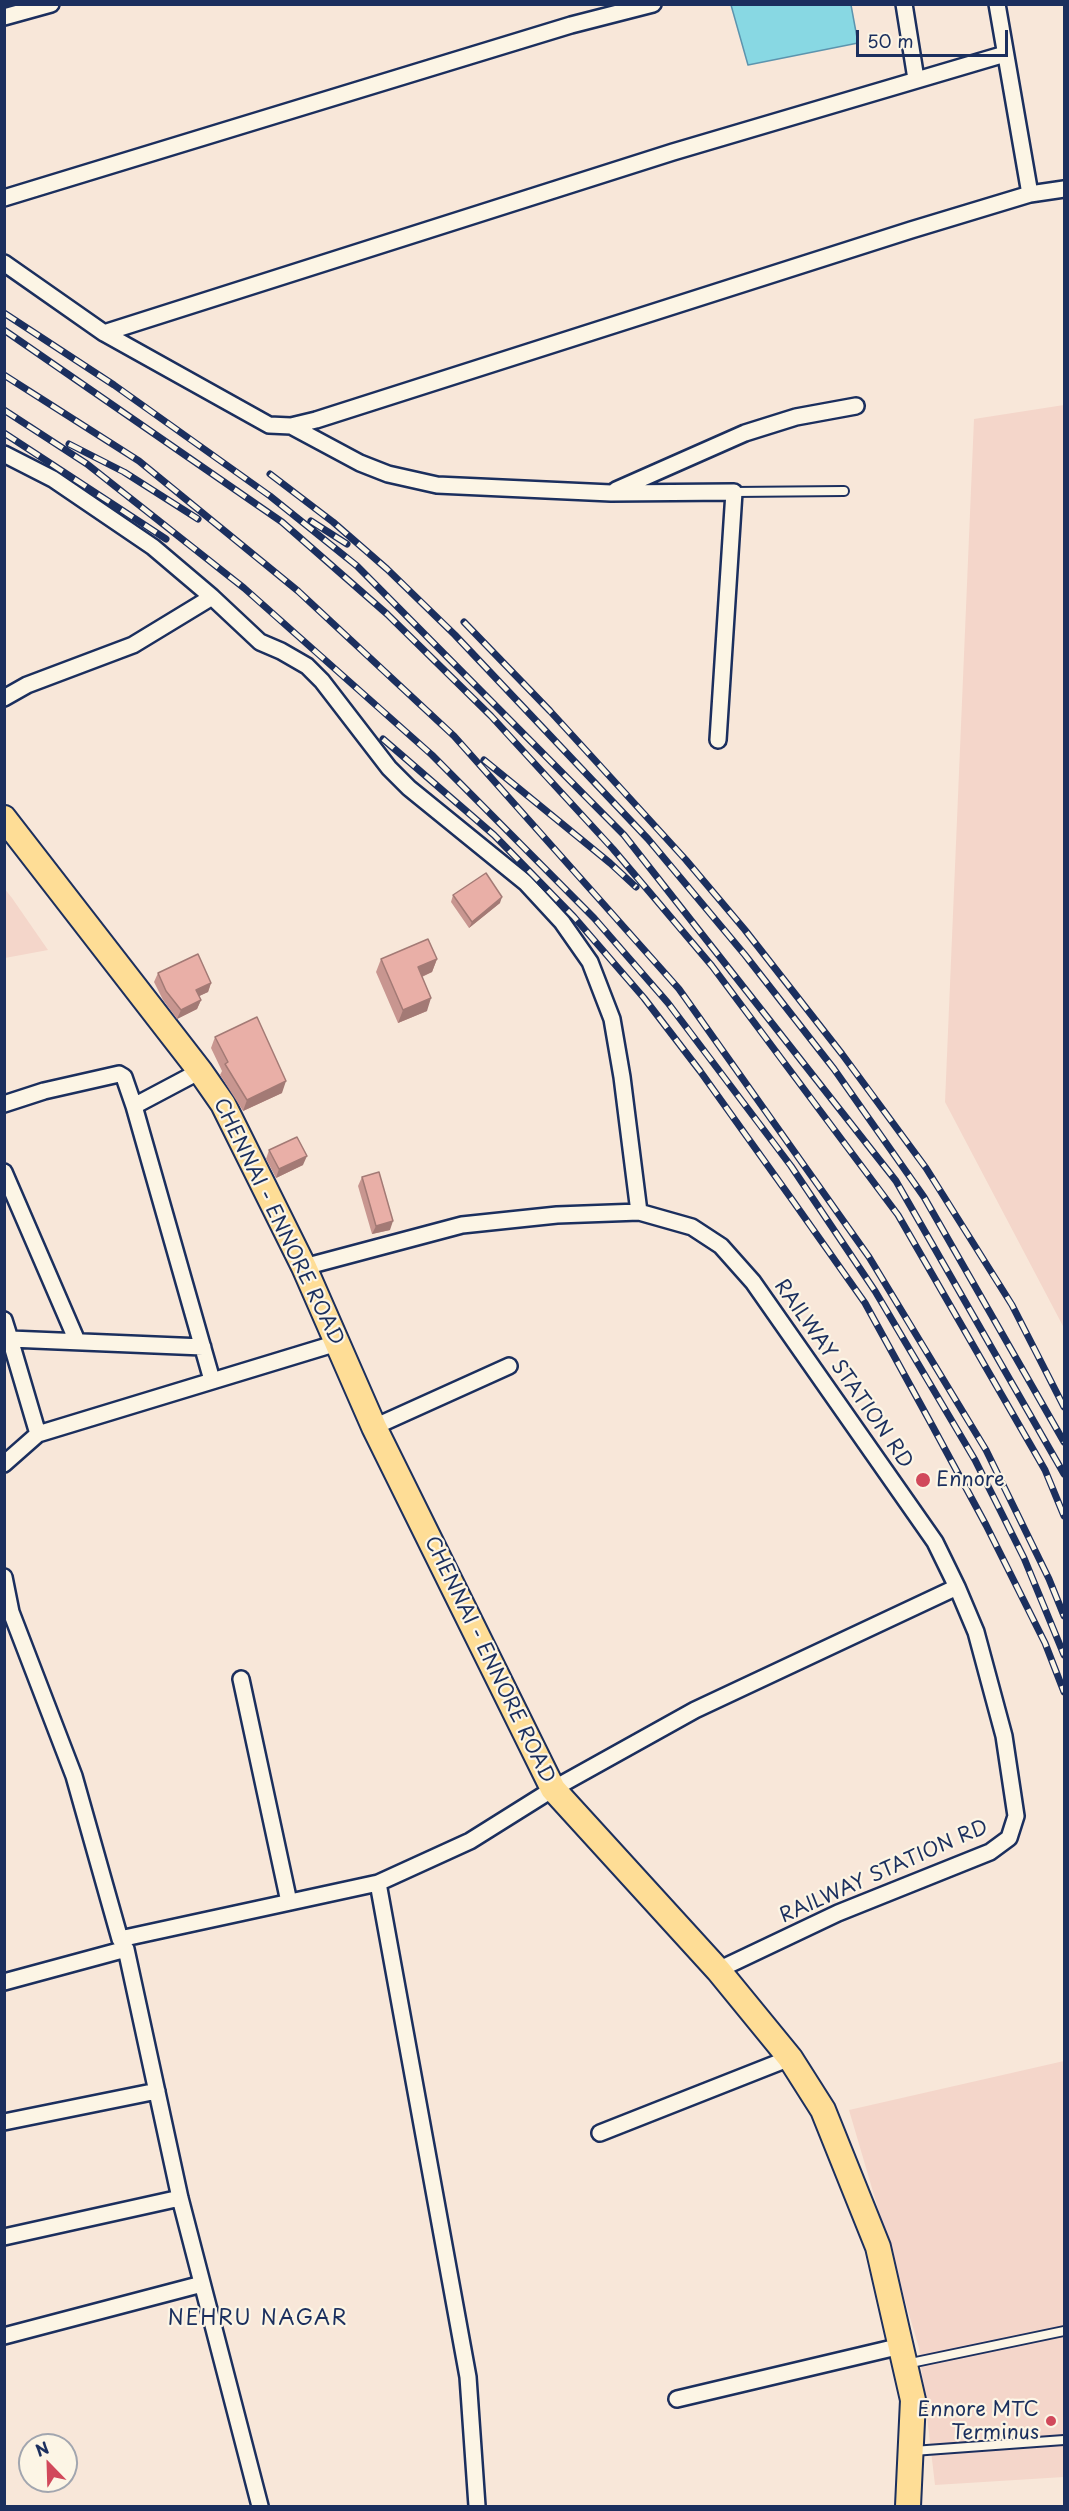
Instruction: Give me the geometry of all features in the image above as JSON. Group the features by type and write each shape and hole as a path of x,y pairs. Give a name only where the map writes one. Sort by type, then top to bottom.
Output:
{"main road":[{"name":"CHENNAI - ENNORE ROAD","path":"4,818 200,1071 223,1104 304,1267 374,1427 553,1789 718,1970 790,2058 823,2110 878,2247 913,2400 908,2506"}],"street":[{"path":"4,16 51,4"},
{"path":"4,198 571,25 653,4"},
{"path":"904,4 916,79"},
{"path":"998,4 1030,194"},
{"path":"104,333 673,152 1005,54"},
{"path":"4,263 104,333 268,425 291,426 1030,194 1065,189"},
{"path":"611,493 745,433 796,417 856,406"},
{"path":"291,426 360,463 388,474 437,485 611,493 734,492 718,740"},
{"path":"4,453 53,479 108,516 153,548 212,597 260,642 307,666 322,681 389,768 410,788 526,883 562,922 590,962 612,1019 622,1077 639,1212"},
{"path":"4,698 27,685 133,645 212,597"},
{"path":"134,1106 200,1071"},
{"path":"4,1104 111,1074 124,1077 212,1380"},
{"path":"4,1172 77,1341"},
{"name":"RAILWAY STATION RD","path":"304,1267 462,1225 557,1215 639,1212 692,1227 721,1246 753,1282 934,1542 957,1587 976,1632 1004,1736 1016,1816 1009,1838 990,1852 837,1913 718,1970"},
{"path":"4,1320 7,1339 38,1434"},
{"path":"7,1339 203,1347"},
{"path":"4,1464 38,1434 337,1344"},
{"path":"374,1427 509,1366"},
{"path":"4,1577 8,1612 74,1776 123,1944 180,2198 260,2506"},
{"path":"4,1982 123,1944 378,1882 470,1841 553,1789 695,1710 957,1587"},
{"path":"242,1679 289,1902"},
{"path":"378,1882 468,2377 477,2506"},
{"path":"600,2133 790,2058"},
{"path":"4,2122 157,2091"},
{"path":"4,2237 180,2198"},
{"path":"4,2336 202,2284"},
{"path":"676,2399 903,2355"}],"lane":[{"path":"734,492 844,490"},
{"path":"903,2355 1065,2331"},
{"path":"910,2452 1065,2440"}],"shaded area":[{"path":"1064,405 1064,1328 945,1102 974,419"},
{"path":"4,888 12,898 48,950 5,958"},
{"path":"1064,2061 1064,2477 935,2485 919,2348 849,2110"}],"water":[{"path":"731,5 851,5 858,43 748,65"}],"building":[{"path":"486,873 502,897 472,922 453,895"},
{"path":"428,939 437,959 418,967 431,998 403,1010 381,959"},
{"path":"198,954 211,983 196,990 201,1000 181,1010 166,991 158,973"},
{"path":"257,1017 286,1081 247,1100 225,1064 228,1062 215,1037"},
{"path":"297,1137 307,1156 279,1169 269,1150"},
{"path":"379,1172 393,1221 376,1226 362,1177"}],"railway":[{"path":"4,313 114,385 270,496 357,566 624,835 896,1181 1064,1474"},
{"path":"4,330 282,522 387,614 491,716 613,849 712,966 898,1215 1045,1470 1064,1516"},
{"path":"4,375 139,461 298,591 454,736 679,989 869,1257 986,1450 1049,1579 1064,1616"},
{"path":"4,410 87,464 244,588 432,755 594,918 668,1003 791,1166 875,1291 975,1460 1024,1558 1064,1655"},
{"path":"4,433 166,539"},
{"path":"69,444 124,472 198,519"},
{"path":"270,474 333,522 387,569 455,635 648,839 745,955 834,1069 924,1197 1064,1442"},
{"path":"311,521 347,544"},
{"path":"464,622 550,711 686,860 745,930 842,1054 926,1168 1012,1305 1064,1407"},
{"path":"383,739 494,835 574,917 644,998 700,1071 793,1201 865,1303 986,1525 1045,1643 1064,1692"},
{"path":"484,760 636,887"}],"place":[{"name":"Ennore","path":"923,1480"},
{"name":"Ennore MTC Terminus","path":"1051,2421"}],"district":[{"name":"NEHRU NAGAR","path":"258,2319"}]}
